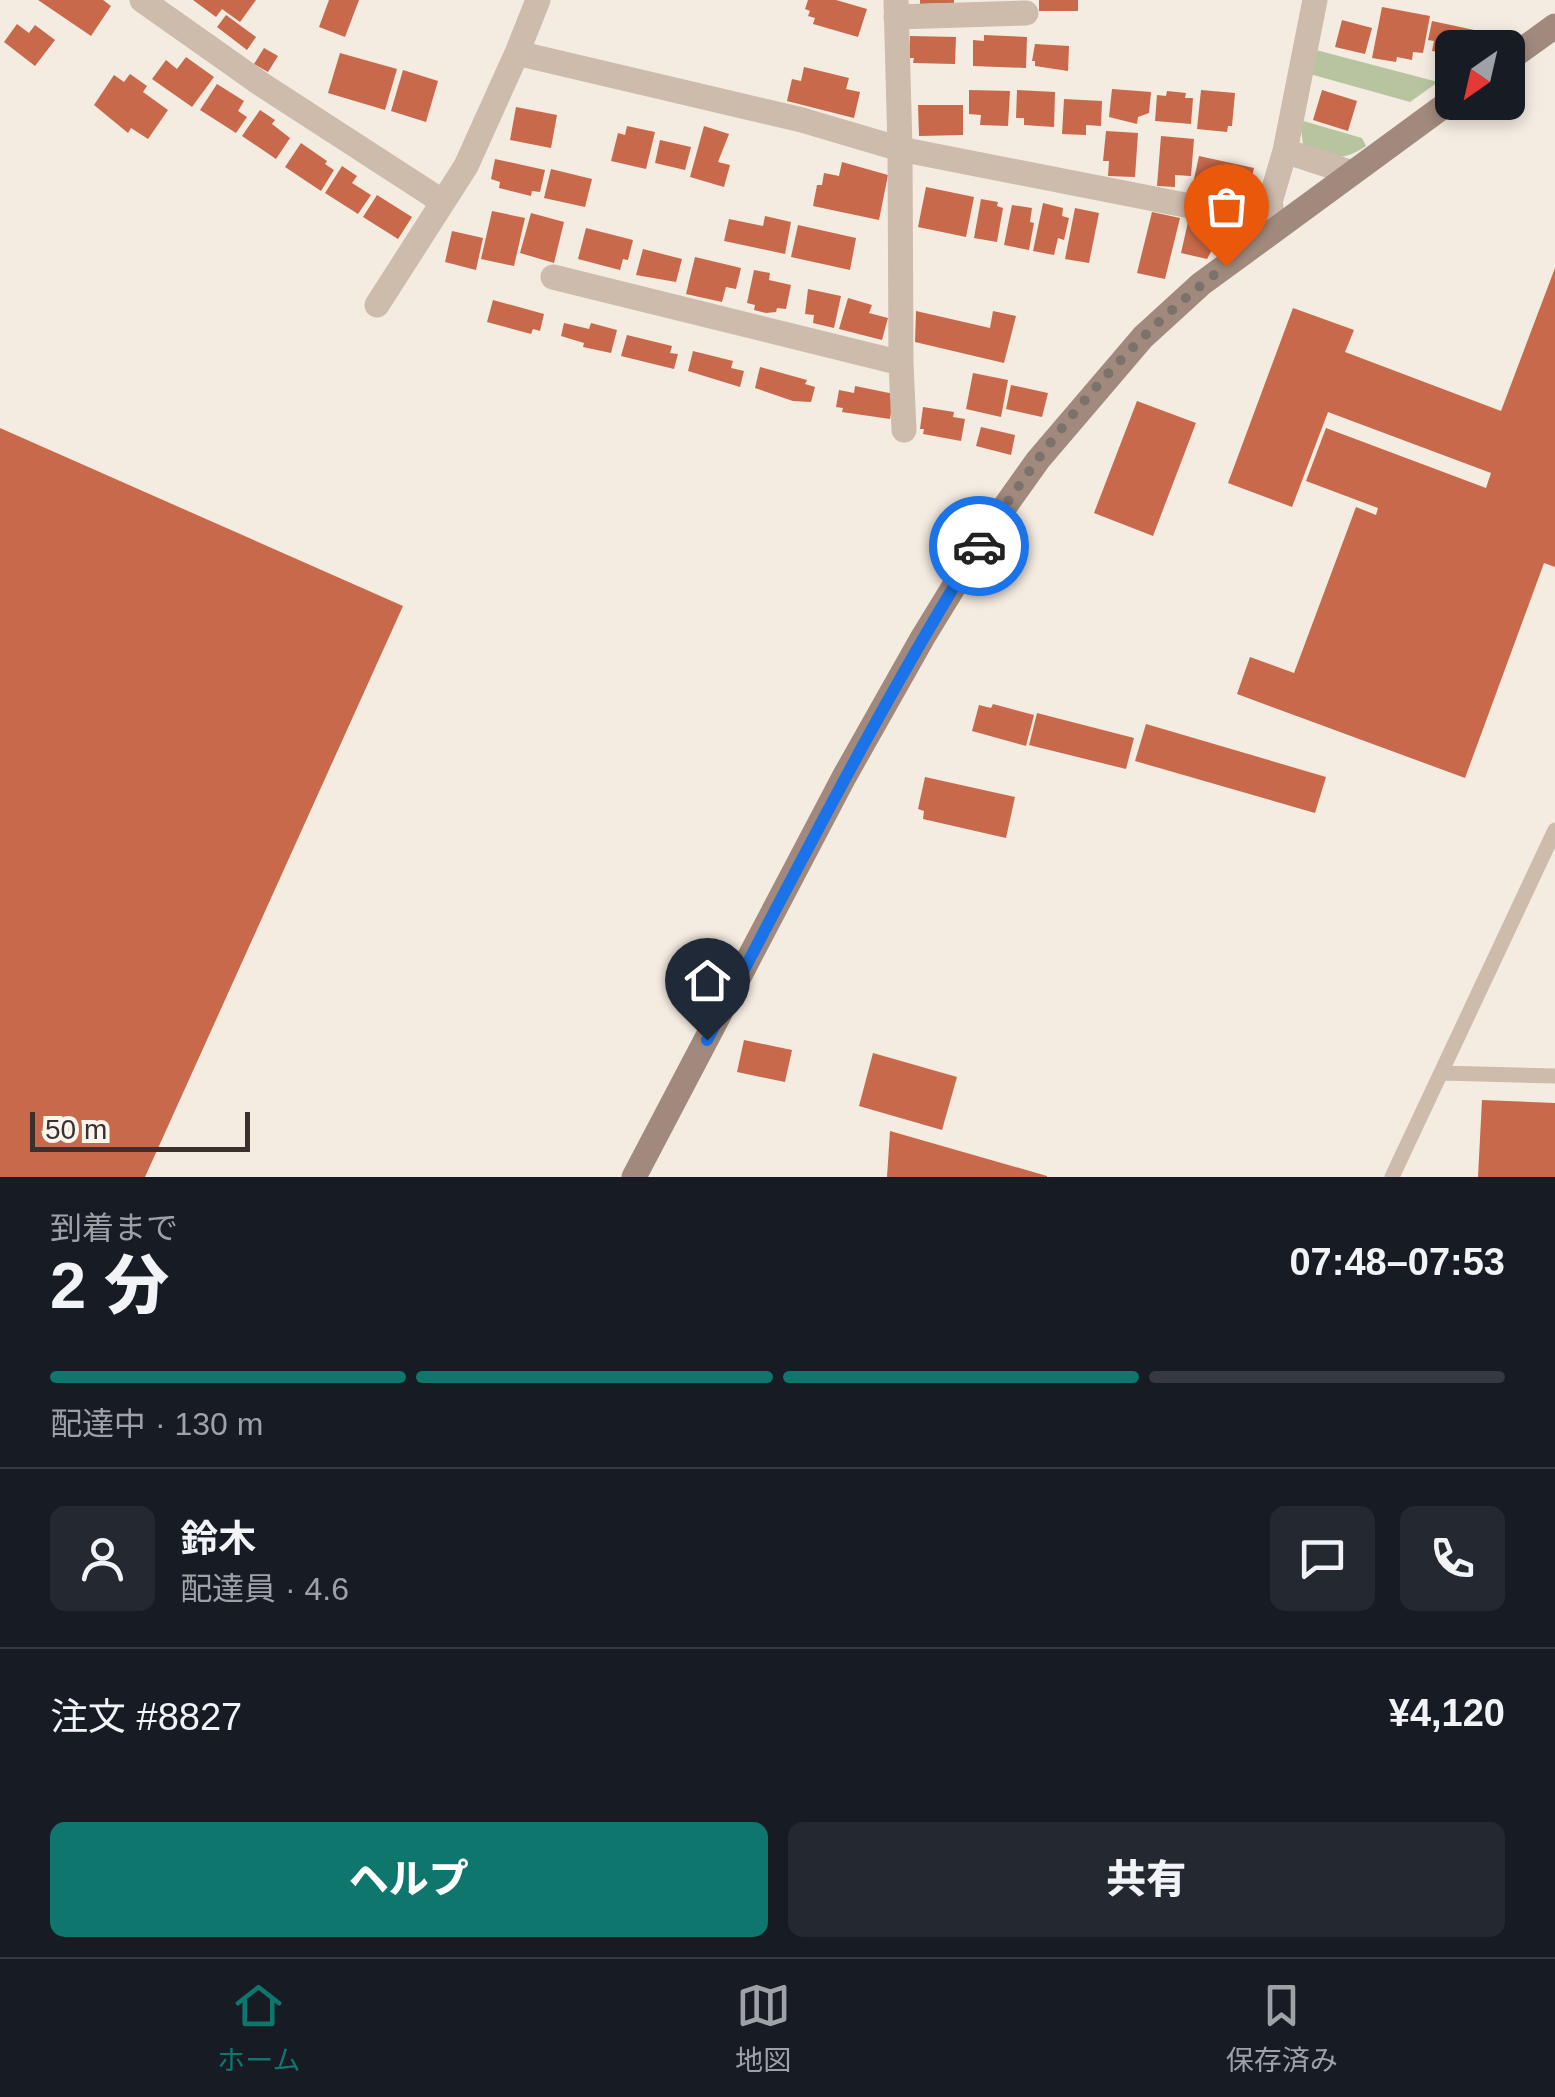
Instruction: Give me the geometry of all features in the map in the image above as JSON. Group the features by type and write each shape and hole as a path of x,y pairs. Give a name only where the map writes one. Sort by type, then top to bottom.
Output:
{"street":[{"path":"142,0 262,84 444,202"},
{"path":"377,305 466,166 538,0"},
{"path":"1276,229 1270,202 1315,0"},
{"path":"904,430 896,8 1026,13"},
{"path":"1525,48 1555,26"},
{"path":"517,53 802,120 900,149 1251,218 1276,229"},
{"path":"634,1177 844,777 923,637 991,526 1038,460 1143,337 1201,284 1435,112"},
{"path":"1284,151 1352,173"},
{"path":"553,277 901,363"}],"lane":[{"path":"1392,1177 1555,830"},
{"path":"1442,1073 1555,1076"}],"green space":[{"path":"1316,50 1435,84 1410,102 1310,74"},
{"path":"1300,120 1362,138 1366,146 1349,155 1335,156 1303,145"}],"building":[{"path":"38,0 103,0 111,6 91,36"},
{"path":"193,0 256,0 240,22 222,9 216,17"},
{"path":"329,0 359,0 345,37 319,27"},
{"path":"808,0 836,0 867,9 858,37 813,24 815,18 808,16 810,11 805,9"},
{"path":"920,0 954,0 954,3 920,4"},
{"path":"1039,0 1078,0 1078,11 1039,11"},
{"path":"1382,7 1430,16 1423,53 1413,52 1412,60 1397,57 1396,62 1372,58"},
{"path":"226,15 256,37 247,50 217,27"},
{"path":"1342,20 1372,28 1365,54 1335,47"},
{"path":"1432,21 1474,30 1435,30 1435,52 1434,41 1428,40"},
{"path":"17,24 29,33 35,25 55,40 35,66 4,42"},
{"path":"984,35 1027,37 1026,68 973,66 973,40 984,41"},
{"path":"910,36 956,37 955,64 913,63 914,58 909,58"},
{"path":"1035,44 1069,46 1068,71 1035,66"},
{"path":"264,48 278,56 268,72 254,64"},
{"path":"340,53 397,69 385,110 328,93"},
{"path":"186,57 214,77 192,107 152,79 166,60 177,69"},
{"path":"804,67 849,78 846,89 860,92 854,118 787,101 792,79 801,81"},
{"path":"403,70 438,81 426,122 391,111"},
{"path":"130,74 147,86 143,92 168,110 148,139 131,128 128,133 94,105 114,75 124,82"},
{"path":"217,84 244,101 238,111 247,117 236,133 200,110"},
{"path":"1112,89 1151,92 1149,113 1138,117 1137,124 1109,117"},
{"path":"969,90 1010,91 1008,126 980,125 981,115 969,114"},
{"path":"1017,90 1055,92 1054,127 1024,125 1024,118 1016,118"},
{"path":"1201,90 1235,93 1232,126 1228,126 1227,132 1197,129"},
{"path":"1322,90 1357,101 1348,131 1313,120"},
{"path":"1167,91 1186,93 1185,98 1193,98 1191,124 1155,121 1157,95 1166,96"},
{"path":"1064,99 1102,101 1101,126 1086,125 1086,135 1062,134"},
{"path":"918,105 963,105 963,135 919,136"},
{"path":"516,107 557,115 551,148 510,140"},
{"path":"260,110 290,138 276,159 242,136"},
{"path":"627,126 655,132 646,169 611,161 618,133 625,135"},
{"path":"704,126 729,134 718,162 730,165 724,187 690,177"},
{"path":"1106,131 1138,133 1135,177 1108,176 1109,161 1103,161"},
{"path":"1161,136 1194,139 1191,176 1175,175 1175,187 1157,186"},
{"path":"660,140 691,147 685,170 655,163"},
{"path":"301,143 334,170 321,191 285,167"},
{"path":"1199,156 1254,168 1246,205 1191,193"},
{"path":"495,159 545,170 540,192 532,191 531,196 499,188 500,182 491,179"},
{"path":"842,162 888,175 879,220 813,206 824,173 839,176"},
{"path":"342,166 357,176 352,183 371,195 358,214 325,193"},
{"path":"551,169 592,179 585,207 544,198"},
{"path":"926,187 974,197 966,237 918,227"},
{"path":"377,195 412,217 398,239 363,217"},
{"path":"981,199 998,202 997,206 1003,208 997,242 974,238"},
{"path":"1043,203 1063,208 1062,216 1069,218 1064,240 1058,238 1054,255 1033,251"},
{"path":"1012,205 1032,208 1030,222 1034,223 1029,250 1004,245"},
{"path":"1075,208 1099,213 1089,263 1065,259"},
{"path":"492,211 525,218 514,266 481,259"},
{"path":"1152,212 1180,218 1165,279 1137,273"},
{"path":"531,213 564,222 554,263 520,253"},
{"path":"765,216 791,222 785,254 724,241 729,219 763,226"},
{"path":"1188,222 1227,231 1223,249 1212,250 1207,259 1181,253"},
{"path":"798,225 856,238 850,270 791,257"},
{"path":"586,228 633,240 628,260 623,259 620,270 578,259"},
{"path":"452,231 483,238 476,270 445,262"},
{"path":"643,249 682,259 676,282 636,275"},
{"path":"695,257 741,268 736,289 726,287 722,302 686,294"},
{"path":"1555,268 1555,567 1544,563 1465,778 1237,694 1250,657 1294,673 1356,507 1376,515 1378,508 1306,481 1326,428 1486,488 1491,473 1328,412 1292,507 1228,483 1293,308 1354,330 1345,352 1501,411"},
{"path":"754,270 770,273 769,280 791,285 786,309 766,313 747,303"},
{"path":"808,289 841,296 834,328 813,323 814,315 805,314"},
{"path":"848,298 872,305 869,313 888,318 882,340 839,329"},
{"path":"493,300 544,314 540,331 533,329 531,334 487,322"},
{"path":"916,311 990,328 993,311 1016,316 1004,363 915,342"},
{"path":"564,323 589,329 591,323 617,330 611,353 583,347 584,343 561,336"},
{"path":"627,335 672,346 670,353 678,354 674,369 621,356"},
{"path":"693,351 733,361 731,368 744,371 740,387 688,371"},
{"path":"760,367 807,380 805,384 815,387 811,402 793,401 755,388"},
{"path":"973,373 1008,380 1001,417 966,409"},
{"path":"1011,385 1048,393 1042,417 1006,409"},
{"path":"855,386 894,394 890,419 842,412 843,408 836,407 839,390 854,393"},
{"path":"1137,401 1196,423 1153,536 1094,513"},
{"path":"923,407 954,412 953,417 965,419 961,441 923,434"},
{"path":"981,427 1015,435 1011,455 976,446"},
{"path":"0,428 403,606 145,1177 0,1177"},
{"path":"993,704 1034,715 1026,746 972,731 979,705 991,708"},
{"path":"1037,713 1134,738 1126,769 1029,745"},
{"path":"1146,724 1326,777 1315,813 1135,761"},
{"path":"925,777 1015,797 1006,838 923,819 924,811 918,809"},
{"path":"744,1040 792,1050 785,1082 737,1072"},
{"path":"873,1053 957,1077 942,1130 859,1106"},
{"path":"1482,1100 1555,1103 1555,1177 1478,1177"},
{"path":"890,1131 1047,1176 1047,1177 887,1177"}],"way so far":[{"path":"979,546 1038,460 1092,394 1143,337 1226,266"}],"route":[{"path":"707,1040 844,777 979,546"}]}
